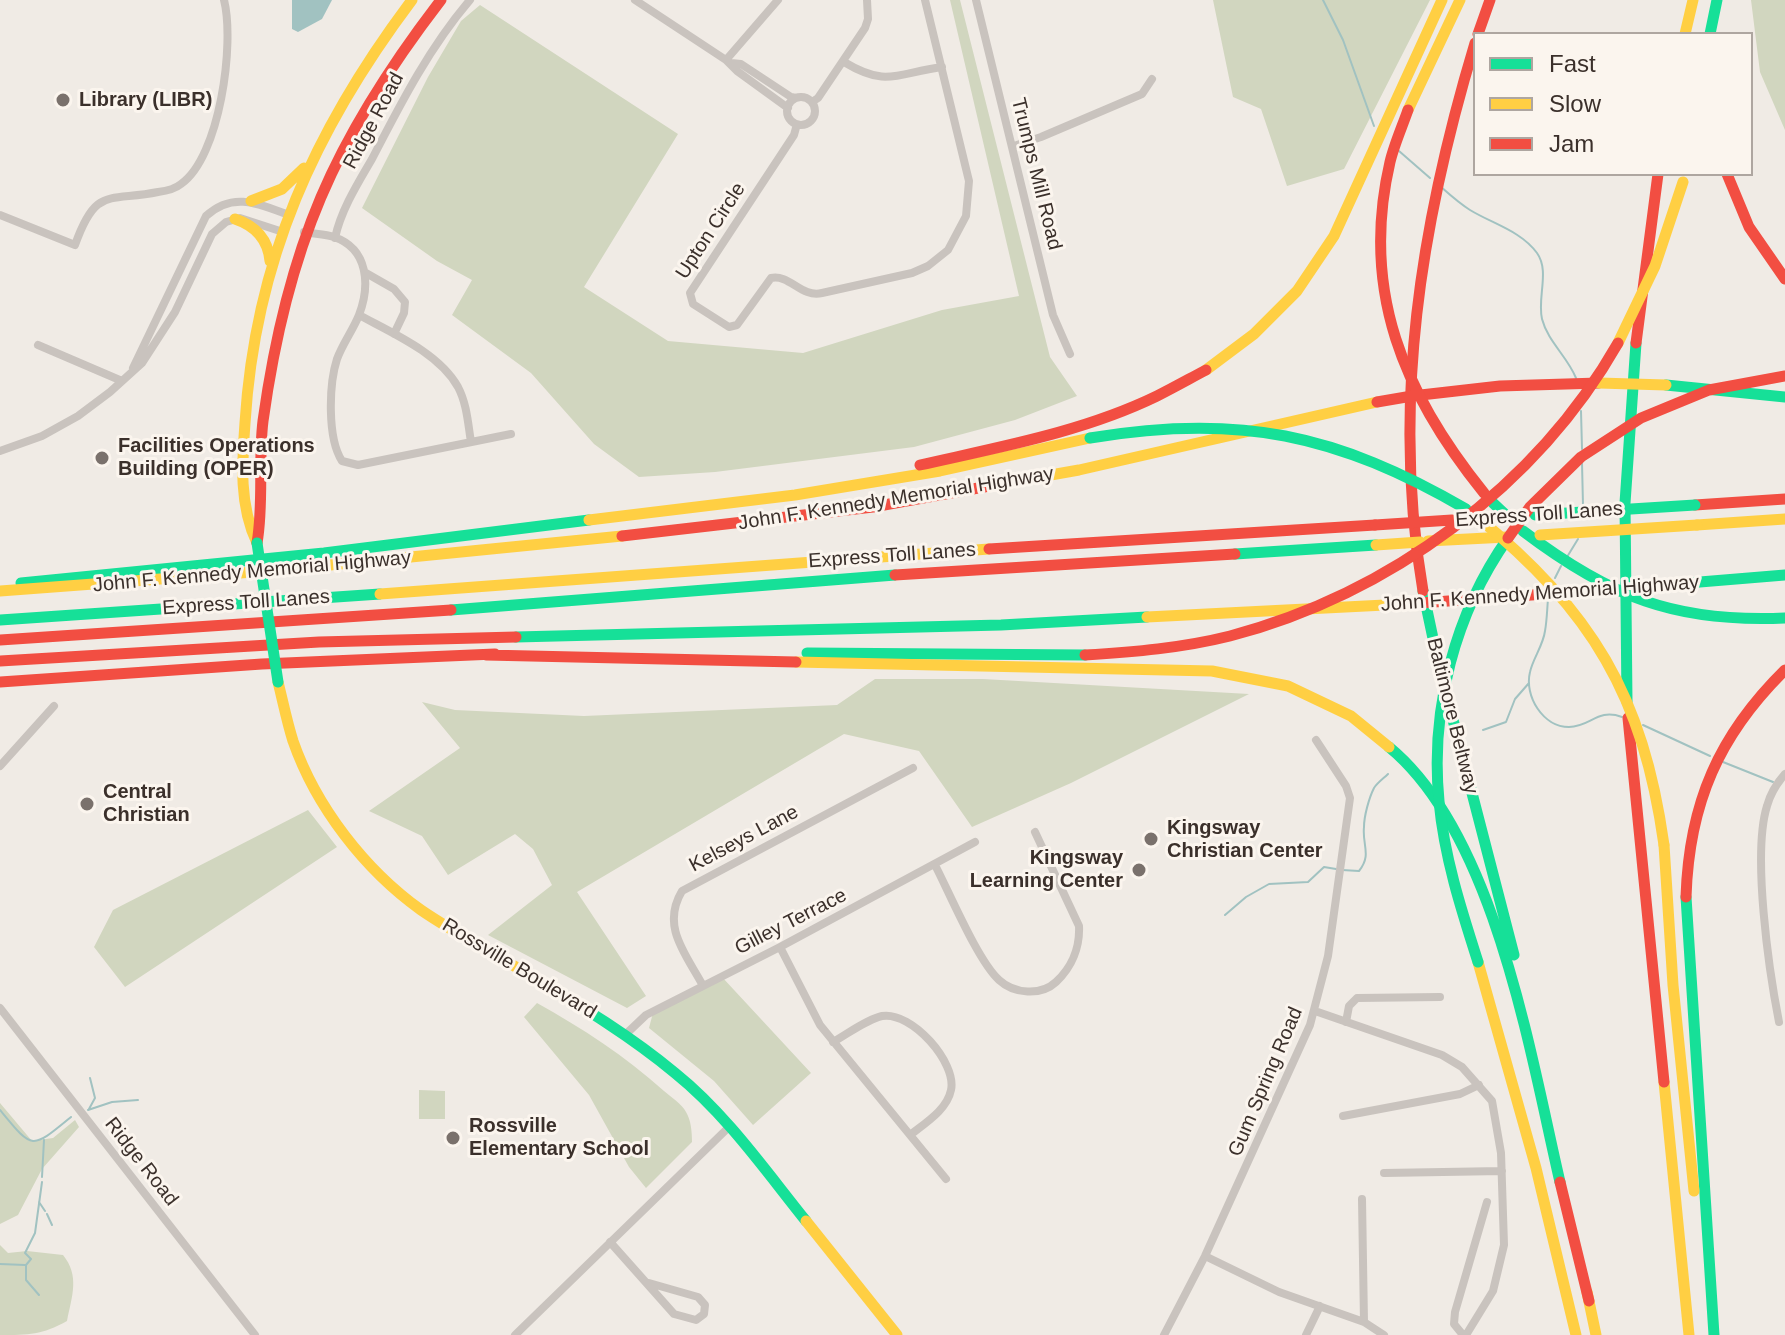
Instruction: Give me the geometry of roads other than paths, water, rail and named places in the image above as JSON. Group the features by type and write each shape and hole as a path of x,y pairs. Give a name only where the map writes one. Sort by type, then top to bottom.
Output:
{"main road":[{"name":"Rossville Boulevard","path":"412,0 365,61 313,158 268,275 249,371 244,435 245,504 248,527 257,543 278,682 293,741 311,783 338,826 373,868 420,909 626,1034 677,1074 730,1126 897,1335"},
{"name":"Rossville Boulevard","path":"257,543 261,526 259,461 269,376 282,304 304,232 326,178 366,102 441,0"},
{"path":"732,502 903,469 1003,445 1119,412 1169,393 1211,369 1238,349 1294,295 1334,236 1442,0"},
{"path":"1460,0 1393,145 1382,196 1379,251 1382,292 1395,342 1415,391 1457,461 1484,493 1523,531 1565,563 1612,590 1654,607 1732,620 1785,618"},
{"path":"1479,32 1490,0"},
{"path":"1685,32 1693,0"},
{"path":"1713,32 1717,0"},
{"name":"Baltimore Beltway","path":"1473,50 1441,163 1419,280 1409,378 1410,494 1420,573 1435,649 1533,1033 1596,1335"},
{"path":"251,201 284,188 313,158"},
{"path":"1658,176 1637,318 1628,435 1623,575 1629,738 1689,1335"},
{"path":"1728,176 1749,227 1785,279"},
{"path":"0,682 262,664 553,652 1135,653 1249,631 1292,616 1378,576 1438,539 1475,511 1546,443 1607,362 1655,267 1684,178"},
{"path":"289,215 304,232"},
{"path":"235,219 251,226 266,241 270,252 268,275"},
{"path":"283,232 304,232"},
{"path":"1576,1335 1532,1154 1444,839 1438,795 1437,750 1441,705 1450,662 1468,607 1510,531 1538,496 1580,456 1618,429 1659,407 1740,382 1785,376"},
{"name":"John F. Kennedy Memorial Highway","path":"0,589 310,568 797,517 1021,482 1377,402 1500,386 1572,383 1666,385 1785,397"},
{"path":"0,589 72,576 338,551 783,497 878,482 1133,429 1184,425 1248,427 1338,448 1386,465 1476,516 1520,551 1558,590 1608,662 1641,732 1658,794 1664,845 1673,985 1711,1335"},
{"name":"Express Toll Lanes","path":"0,620 499,587 920,553 1785,499"},
{"name":"Express Toll Lanes","path":"0,640 499,607 884,576 1785,519"},
{"name":"John F. Kennedy Memorial Highway","path":"0,661 362,640 1025,624 1405,604 1785,575"},
{"path":"486,655 1212,671 1287,686 1347,714 1391,747 1428,787 1459,835 1479,881 1516,995 1589,1301"},
{"path":"1711,1335 1686,901 1690,842 1705,783 1729,736 1760,694 1785,670"}],"street":[{"path":"0,215 75,245 86,217 95,206 117,196 168,190 180,185 196,166 215,124 227,65 229,37 224,0"},
{"name":"Ridge Road","path":"335,238 357,186 420,68 470,0"},
{"path":"635,0 728,61 788,108 790,119 797,124 806,124 813,118 815,110 812,102 805,97 791,97 741,64 728,61"},
{"path":"728,61 778,0"},
{"path":"812,102 844,62 865,28 867,0"},
{"name":"Upton Circle","path":"797,124 794,135 690,293 693,304 729,327 737,325 771,278 783,278 803,292 814,295 912,273 928,266 948,250 966,216 969,181 925,0"},
{"name":"Trumps Mill Road","path":"976,0 1053,315 1070,354"},
{"path":"844,62 862,74 889,78 942,67"},
{"path":"1014,146 1142,94 1152,79"},
{"path":"788,108 796,98"},
{"path":"133,369 201,222 212,210 228,202 251,201 289,215"},
{"path":"0,451 42,436 78,416 147,357 175,312 212,234 226,222 235,219 252,221 283,232"},
{"path":"304,232 335,238 356,253 366,273 366,291 359,315 337,360 333,379 332,417 342,461 358,465 511,434"},
{"path":"366,273 394,289 405,302 404,313 394,334"},
{"path":"359,315 438,363 458,386 471,442"},
{"path":"38,345 122,381"},
{"path":"0,766 54,706"},
{"name":"Gum Spring Road","path":"1164,1335 1205,1256 1293,1067 1315,1011 1328,956 1350,798 1346,786 1316,740"},
{"name":"Kelseys Lane","path":"702,984 673,927 675,902 682,891 913,768"},
{"path":"1779,1022 1772,982 1761,859 1766,808 1781,780"},
{"path":"935,865 997,978 1017,991 1041,991 1062,975 1078,949 1080,938 1079,926 1035,832"},
{"name":"Gilley Terrace","path":"626,1034 646,1015 702,984 780,947 975,842"},
{"path":"780,947 820,1025 946,1179"},
{"path":"1346,1022 1349,1006 1357,998 1440,997"},
{"name":"Ridge Road","path":"0,1008 255,1335"},
{"path":"1315,1011 1442,1055 1462,1067 1492,1101 1502,1171 1505,1223 1502,1261 1488,1301 1464,1335 1454,1324 1455,1312 1487,1202"},
{"path":"833,1042 871,1021 892,1016 912,1023 928,1040 947,1063 951,1090 942,1108 910,1135"},
{"path":"1343,1116 1460,1094 1479,1085"},
{"path":"515,1335 730,1126"},
{"path":"1384,1173 1502,1171"},
{"path":"1362,1199 1364,1322"},
{"path":"610,1242 674,1314 696,1320 704,1314 705,1305 698,1297 649,1283"},
{"path":"1205,1256 1279,1292 1364,1322 1384,1335"},
{"path":"1306,1335 1320,1306"}],"water":[{"path":"292,0 332,0 322,19 298,32 292,29"}],"waterway":[{"path":"1323,0 1343,40 1374,126"},
{"path":"1399,151 1430,178"},
{"path":"1441,187 1470,210 1523,239 1537,253 1543,268 1542,319 1576,378"},
{"path":"1581,411 1582,449"},
{"path":"1582,463 1583,505"},
{"path":"1567,557 1578,539"},
{"path":"1555,578 1561,566"},
{"path":"1548,599 1544,636 1531,667 1529,681 1538,708 1551,722 1569,727 1600,716 1622,717"},
{"path":"1483,730 1506,722 1515,699 1529,683"},
{"path":"1643,725 1710,756"},
{"path":"1723,762 1773,782"},
{"path":"1342,870 1359,871 1363,865 1367,807 1374,788 1388,774"},
{"path":"1225,915 1246,897 1269,884 1308,882 1324,867 1336,869"},
{"path":"89,1109 95,1098 90,1078"},
{"path":"88,1110 112,1102 138,1100"},
{"path":"0,1110 19,1133 33,1141 48,1135 71,1117"},
{"path":"42,1177 44,1140"},
{"path":"39,1295 26,1280 26,1265 31,1259 25,1253 35,1233 42,1182"},
{"path":"39,1202 45,1211"},
{"path":"47,1214 52,1225"},
{"path":"0,1264 25,1265"}],"place":[{"name":"Library (LIBR)","path":"63,100"},
{"name":"Facilities Operations Building (OPER)","path":"102,458"},
{"name":"Central Christian","path":"87,804"},
{"name":"Kingsway Christian Center","path":"1151,839"},
{"name":"Kingsway Learning Center","path":"1139,870"},
{"name":"Rossville Elementary School","path":"453,1138"}]}
